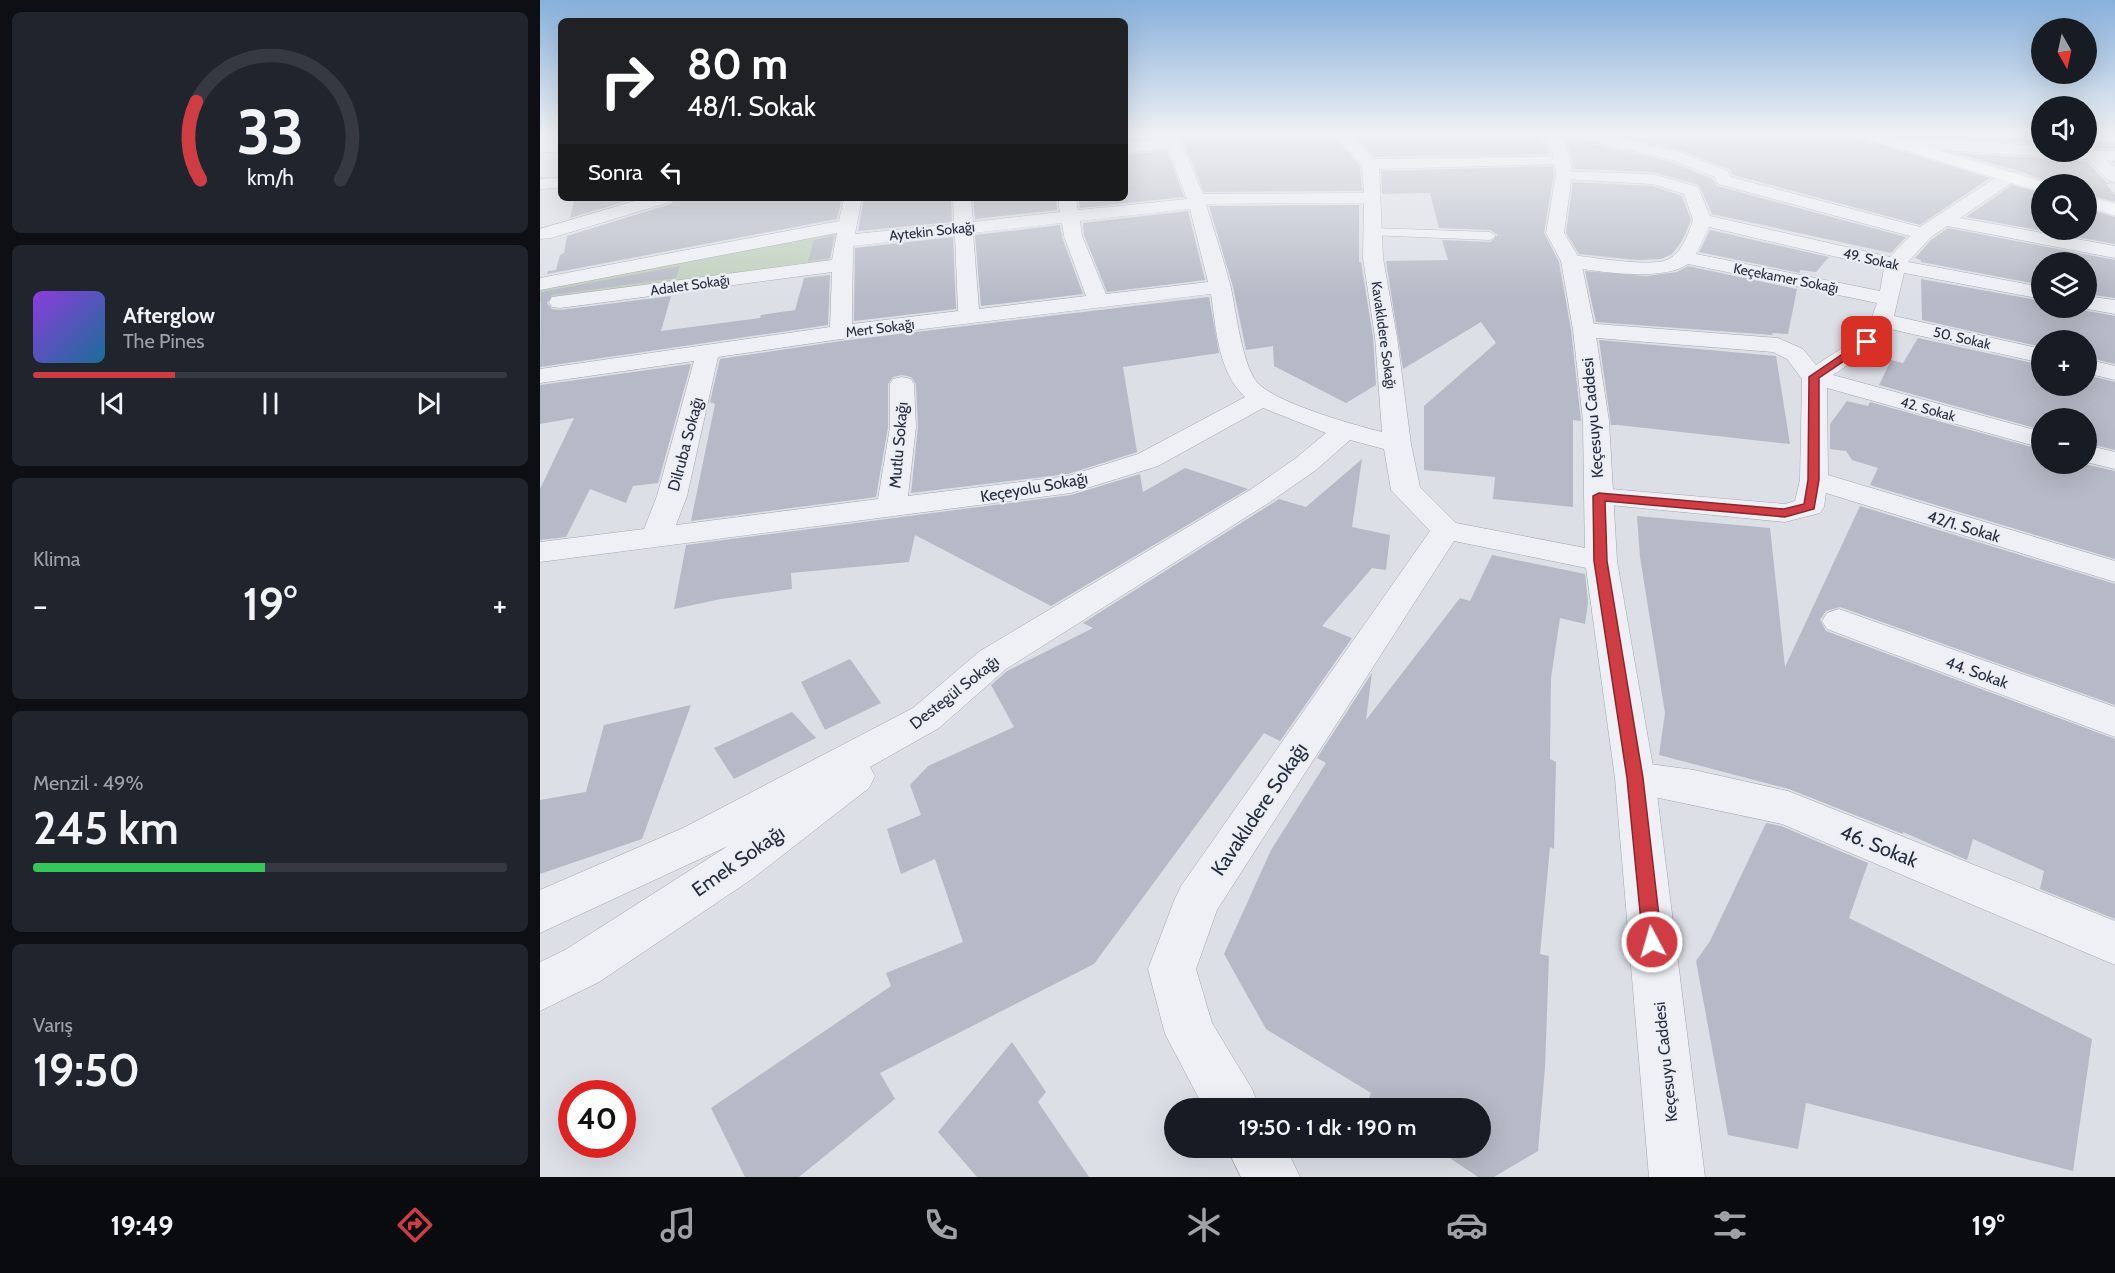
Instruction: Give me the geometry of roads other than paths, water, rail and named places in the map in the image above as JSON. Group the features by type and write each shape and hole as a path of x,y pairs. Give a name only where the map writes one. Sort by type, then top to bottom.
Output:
{"main road":[{"path":"2097,204 2115,210"}],"street":[{"path":"1191,188 1197,201 1220,287 1230,343 1244,383 1262,399 1345,431 1397,444"},
{"name":"Kavaklıdere Sokağı","path":"1227,1098 1190,1034 1172,969 1197,901 1446,530 1406,490 1397,444 1386,337 1373,258 1372,188"},
{"name":"Keçesuyu Caddesi","path":"1564,188 1556,233 1571,261 1584,330 1596,421 1601,561 1635,778 1677,1177"},
{"path":"1682,188 1692,191 1701,188"},
{"path":"1759,188 1933,227 2115,252"},
{"path":"1814,377 1867,342 1878,331 1886,309 1896,264 1933,227 1992,188"},
{"path":"1571,261 1655,267 1674,264 1688,252 1702,220 1692,191"},
{"name":"Aytekin Sokağı","path":"540,284 847,233 963,228 1068,208 1197,201 1373,198"},
{"path":"541,233 653,201"},
{"path":"841,332 840,265 852,201"},
{"path":"962,201 969,318"},
{"path":"1068,208 1073,236 1098,301"},
{"name":"49. Sokak","path":"1702,220 1896,264 2031,291"},
{"name":"Keçekamer Sokağı","path":"1682,257 1886,309"},
{"name":"Adalet Sokağı","path":"540,305 840,265"},
{"name":"Mert Sokağı","path":"540,376 841,332 1220,287"},
{"path":"2097,304 2115,307"},
{"name":"50. Sokak","path":"1886,309 2031,353"},
{"path":"1584,330 1770,343 1784,347 1795,354 1814,377 1814,480 1809,507 1785,513 1599,496"},
{"name":"Dilruba Sokağı","path":"657,535 672,496 708,351"},
{"path":"2097,369 2115,373"},
{"name":"42. Sokak","path":"1814,377 2031,437"},
{"name":"Mutlu Sokağı","path":"892,506 903,427 902,384"},
{"name":"Keçeyolu Sokağı","path":"540,552 657,535 1071,484 1148,460 1262,399"},
{"name":"Destegül Sokağı","path":"540,912 698,841 926,718 993,660 1260,496 1306,464 1345,431"},
{"path":"2097,456 2115,461"},
{"name":"42/1. Sokak","path":"1814,480 2115,572"},
{"path":"1446,530 1601,561"},
{"name":"44. Sokak","path":"1839,621 2115,722"},
{"name":"Emek Sokağı","path":"540,987 582,966 736,865 860,772 926,718"},
{"name":"46. Sokak","path":"1635,778 1694,786 1788,808 2115,943"},
{"path":"1261,1158 1272,1177"}],"lane":[{"path":"1373,232 1490,236"}]}
